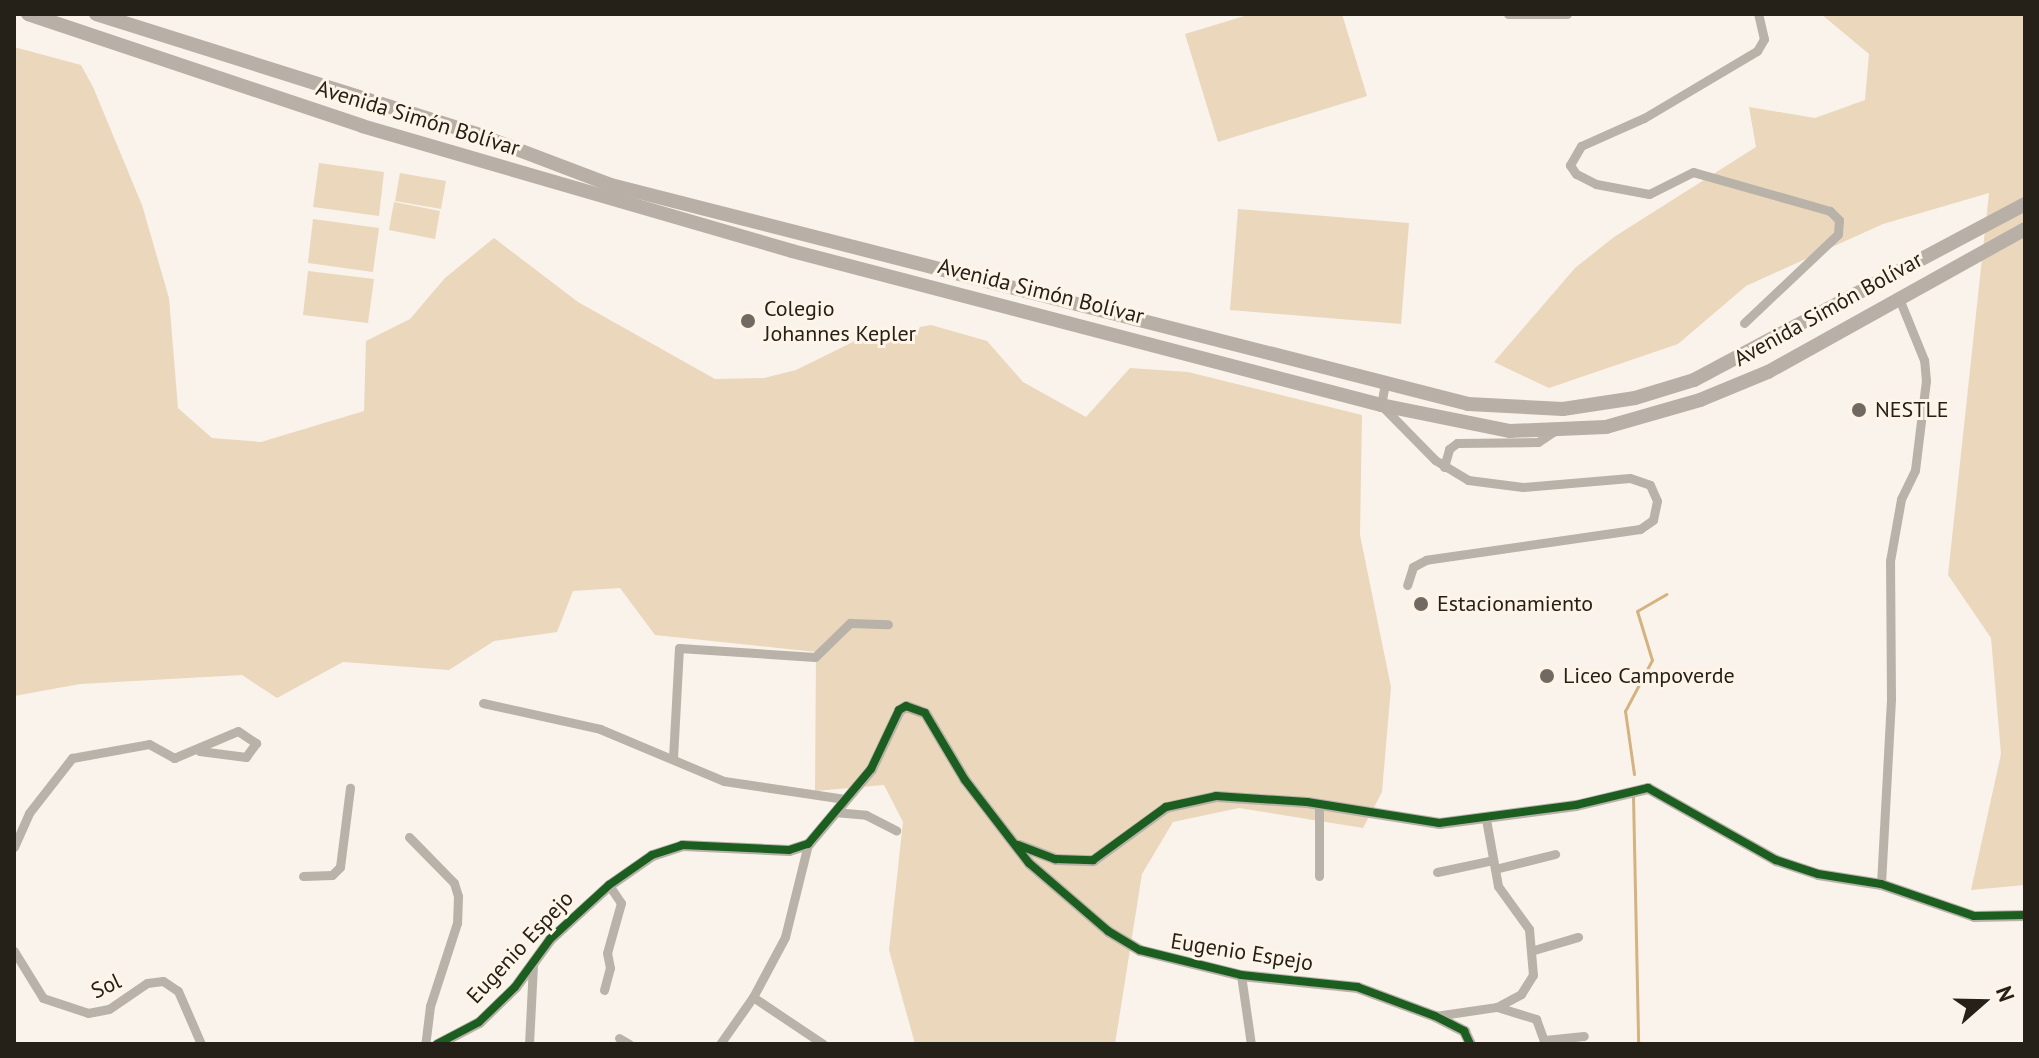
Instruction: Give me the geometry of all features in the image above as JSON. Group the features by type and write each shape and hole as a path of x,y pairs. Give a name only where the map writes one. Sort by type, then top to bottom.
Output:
{"highway":[{"name":"Avenida Simón Bolívar","path":"28,14 362,126 792,251 1476,427 1553,432 1650,417 1700,400 1768,372 1898,296 2025,229"},
{"name":"Avenida Simón Bolívar","path":"96,14 482,136 611,185 1468,404 1516,409 1563,409 1635,398 1694,380 2025,204"}],"street":[{"path":"1508,14 1567,14"},
{"path":"1744,323 1838,234 1839,220 1830,211 1693,172 1649,194 1596,184 1576,174 1570,165 1581,146 1644,118 1757,51 1764,39 1758,14"},
{"path":"1881,884 1891,699 1890,561 1901,499 1915,470 1926,381 1924,360 1898,296"},
{"path":"1385,383 1381,405 1444,467 1468,480 1523,487 1640,480 1650,485 1657,501 1653,520 1619,533 1426,560 1413,567 1407,585"},
{"path":"1444,467 1449,449 1457,443 1538,442 1553,432"},
{"path":"673,758 679,648 815,657 850,623 888,624"},
{"path":"483,703 600,729 724,781 845,799"},
{"name":"Eugenio Espejo","path":"437,1044 479,1022 609,885 652,855 682,845 789,850 808,844 871,769 899,710 915,706 1008,839 1066,896 1140,950 1241,975 1357,987 1435,1016 1464,1031 1470,1044"},
{"path":"14,847 29,813 72,758 149,744 174,758 199,751 246,757 256,743 238,731 215,738 199,751"},
{"path":"303,876 327,876 340,867 350,788"},
{"path":"1008,839 1035,854 1076,862 1106,854 1145,818 1191,800 1216,796 1319,803 1424,822 1486,819 1648,788 1776,860 1818,874 1881,884 1974,916 2025,915"},
{"path":"1319,803 1319,876"},
{"path":"834,812 866,815 896,830"},
{"path":"1435,1016 1497,1007 1528,987 1534,950 1529,929 1498,886 1486,819"},
{"path":"409,837 454,883 458,896 457,923 430,1006 425,1044"},
{"path":"720,1044 753,997 785,937 808,844"},
{"path":"1437,872 1555,854"},
{"path":"604,990 607,953 621,903 609,885"},
{"path":"1534,950 1578,937"},
{"name":"Sol","path":"14,951 43,998 88,1013 109,1009 147,983 163,981 178,991 201,1044"},
{"path":"529,1044 533,962"},
{"path":"1241,975 1251,1044"},
{"path":"753,997 823,1044"},
{"path":"1497,1007 1536,1019 1545,1042 1584,1036"},
{"path":"619,1038 629,1044"}],"shaded area":[{"path":"1251,14 1342,14 1367,96 1218,142 1185,34"},
{"path":"1821,14 2025,14 2025,885 1971,890 2001,754 1991,638 1948,575 1989,193 1883,224 1746,286 1678,344 1549,388 1494,362 1575,268 1614,237 1756,147 1749,107 1815,118 1865,100 1869,54"},
{"path":"14,47 81,65 93,87 142,205 169,298 178,408 212,438 261,442 364,411 366,341 410,319 445,278 494,238 578,302 715,379 764,378 796,370 863,337 931,325 987,341 1023,382 1086,417 1130,368 1188,372 1362,415 1360,535 1391,687 1382,792 1363,828 1239,808 1173,822 1142,874 1115,1044 915,1044 889,950 903,822 884,785 815,791 816,652 655,635 620,588 573,591 557,632 494,641 449,670 343,662 277,698 242,675 80,684 14,696"},
{"path":"319,163 384,172 379,216 313,207"},
{"path":"400,173 446,181 441,209 395,201"},
{"path":"394,202 440,211 435,239 389,230"},
{"path":"1238,209 1409,223 1401,324 1230,310"},
{"path":"313,219 379,228 373,272 308,263"},
{"path":"308,271 374,279 368,323 303,315"}],"waterway":[{"path":"1634,774 1625,711 1652,660 1637,611 1667,594"},
{"path":"1633,796 1638,1044"}],"cycle path":[{"path":"437,1044 479,1022 515,987 550,939 609,885 652,855 682,845 789,850 808,844 871,769 899,710 906,706 925,713 965,780 1029,863 1108,931 1140,950 1241,975 1357,987 1435,1016 1464,1031 1470,1044"},
{"path":"1018,845 1055,859 1093,860 1166,807 1216,796 1307,802 1439,823 1576,805 1648,788 1776,860 1818,874 1881,884 1974,916 2025,915"}],"place":[{"name":"Colegio Johannes Kepler","path":"748,321"},
{"name":"NESTLE","path":"1859,410"},
{"name":"Estacionamiento","path":"1421,604"},
{"name":"Liceo Campoverde","path":"1547,676"}]}
